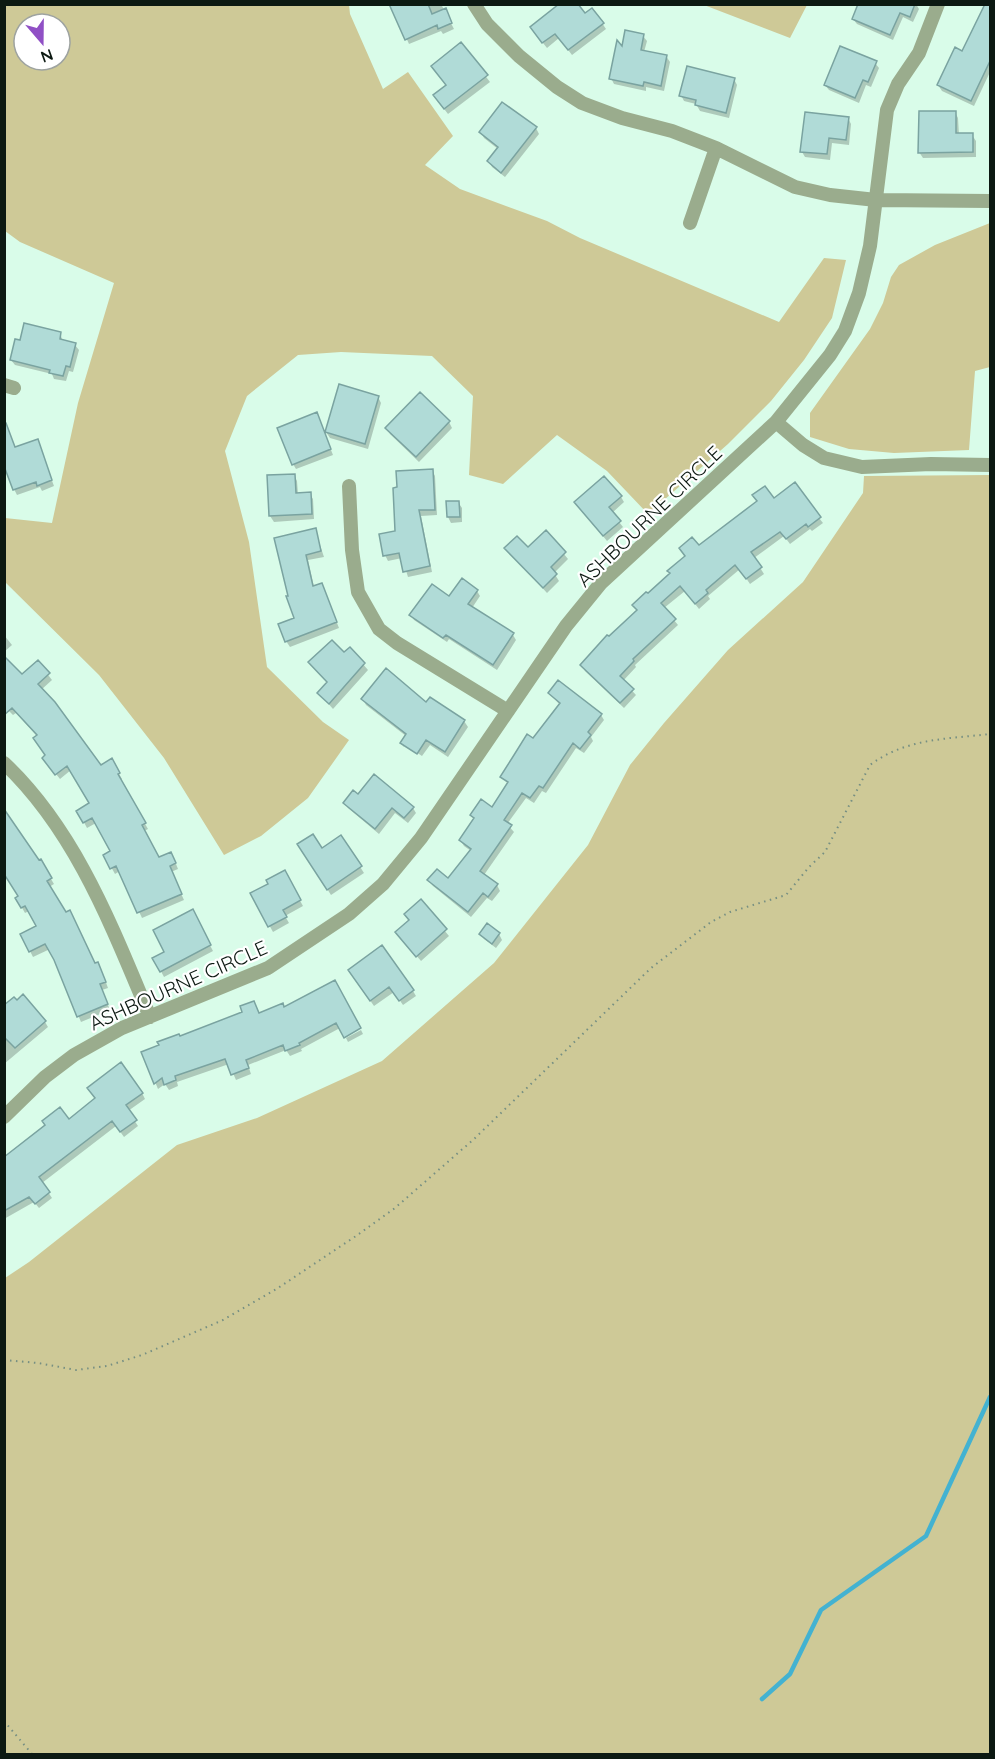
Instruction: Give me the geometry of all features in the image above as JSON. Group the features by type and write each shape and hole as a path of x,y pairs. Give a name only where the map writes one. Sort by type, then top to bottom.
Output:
{"street":[{"path":"474,4 487,24 519,56 557,87 582,103 622,118 672,131 716,148 795,187 830,195 876,200 990,201"},
{"name":"ASHBOURNE CIRCLE","path":"4,1118 45,1077 74,1055 122,1028 268,968 349,914 383,884 421,838 566,626 601,583 776,422 830,355 845,332 859,293 871,238 887,110 898,84 919,53 938,4"},
{"path":"690,223 716,148"},
{"path":"776,422 803,445 824,458 862,466 990,465"},
{"path":"349,486 351,550 358,592 379,629 508,711"},
{"path":"4,763 29,790 69,844 107,915 150,1017"}],"path":[{"path":"4,1360 76,1370 107,1366 182,1339 223,1320 278,1288 375,1222 428,1181 651,968 678,947 711,922 730,912 786,895 825,852 870,765 904,746 928,740 990,734"},
{"path":"4,1721 32,1755"}],"shaded area":[{"path":"4,5 349,5 350,14 383,89 408,72 453,136 425,165 460,189 547,221 580,238 779,322 824,258 846,260 832,318 804,360 771,401 728,444 648,514 607,471 557,435 503,484 469,475 473,396 432,356 341,352 298,355 247,396 225,451 249,542 267,667 323,722 349,740 308,798 261,836 224,855 164,758 99,675 5,582 5,518 52,523 78,403 114,283 20,242 5,231"},
{"path":"704,5 807,5 790,38"},
{"path":"990,223 990,367 975,371 969,450 894,453 849,449 810,437 810,413 870,329 883,303 891,277 899,265 935,245"},
{"path":"990,475 990,1754 5,1754 5,1278 29,1262 177,1145 257,1118 382,1061 494,963 588,845 630,765 664,723 728,650 803,582 863,493 864,476"}],"building":[{"path":"389,4 428,4 432,14 446,8 452,23 438,29 437,25 405,40"},
{"path":"559,4 578,4 585,13 592,8 604,23 568,50 555,34 542,43 530,27"},
{"path":"858,4 915,4 910,17 900,13 890,35 852,19"},
{"path":"985,4 990,4 990,61 971,101 937,85 955,47 962,51"},
{"path":"625,30 644,34 641,50 667,55 661,86 644,82 643,86 609,79 617,40 622,46"},
{"path":"461,42 488,75 444,109 433,95 446,85 431,66"},
{"path":"840,46 877,61 868,82 863,80 855,98 824,85"},
{"path":"687,66 735,78 726,113 695,105 696,100 679,96"},
{"path":"502,102 537,127 501,173 487,161 498,147 479,132"},
{"path":"919,111 956,111 956,133 973,133 973,152 918,153"},
{"path":"805,112 849,117 846,140 829,138 827,154 800,152"},
{"path":"24,323 61,332 60,339 76,343 70,367 66,366 63,376 49,373 50,370 10,360 15,339 20,340"},
{"path":"339,384 379,396 365,444 325,432"},
{"path":"420,392 450,421 416,457 385,428"},
{"path":"317,412 331,449 292,465 277,428"},
{"path":"4,423 6,423 15,447 38,439 52,480 37,486 36,482 13,490 4,466"},
{"path":"433,469 435,510 419,510 430,566 403,572 399,553 383,556 379,534 395,531 393,488 397,487 396,471"},
{"path":"295,474 296,493 311,492 312,514 269,516 267,475"},
{"path":"604,476 622,496 609,507 621,521 603,536 574,502"},
{"path":"795,482 821,517 808,527 806,524 786,539 780,532 751,552 762,567 746,579 735,565 706,590 708,593 695,604 680,586 661,603 676,619 633,659 634,661 620,676 634,689 620,703 580,665 607,635 609,636 637,610 632,605 670,573 667,571 685,556 679,548 692,537 699,545 757,501 752,495 765,486 774,498"},
{"path":"446,501 459,501 460,517 447,517"},
{"path":"316,528 321,551 306,555 313,586 322,583 337,622 285,642 278,624 294,618 286,596 288,596 274,538"},
{"path":"546,530 566,552 551,567 557,574 543,588 504,548 517,536 528,547"},
{"path":"462,578 478,590 468,604 514,633 493,665 446,635 443,638 409,615 432,584 449,596"},
{"path":"332,640 344,652 350,647 365,663 329,704 317,693 327,682 308,662"},
{"path":"4,656 22,674 38,660 50,673 38,684 55,702 101,765 112,758 120,773 118,774 146,823 142,825 159,857 171,852 176,863 170,866 182,894 137,913 116,866 110,869 103,855 110,851 92,818 83,823 76,811 89,803 67,766 55,775 42,758 45,755 33,738 37,735 12,708 4,715"},
{"path":"386,668 426,702 430,697 465,720 445,752 426,740 417,754 400,743 406,734 361,699"},
{"path":"558,680 602,714 588,732 591,735 580,749 573,743 543,788 539,786 530,798 522,793 504,820 512,825 480,871 498,884 488,897 483,893 468,912 427,880 437,869 448,878 471,849 459,840 474,818 470,815 481,799 492,807 508,782 500,777 527,734 533,738 560,703 548,693"},
{"path":"374,774 414,807 404,818 392,808 375,829 343,803 353,790 358,794"},
{"path":"4,809 39,860 41,859 52,878 47,881 66,912 70,910 95,963 98,962 106,982 100,984 108,1004 77,1017 54,960 45,944 29,952 20,934 36,926 25,906 21,908 15,898 18,896 4,874"},
{"path":"313,834 322,848 341,835 362,866 327,890 297,844"},
{"path":"285,870 301,900 283,910 287,917 268,927 250,893 268,884 266,880"},
{"path":"421,899 447,929 416,957 395,932 409,920 404,914"},
{"path":"193,909 211,945 160,972 152,958 164,952 153,930"},
{"path":"487,923 500,933 492,944 479,934"},
{"path":"382,945 414,990 399,1001 389,987 370,1001 348,970"},
{"path":"335,980 361,1028 344,1038 336,1023 299,1043 300,1045 285,1051 283,1045 246,1060 249,1068 231,1075 225,1059 175,1076 176,1080 164,1085 162,1078 154,1084 141,1052 159,1045 157,1042 179,1034 180,1036 242,1012 240,1006 254,1001 259,1013 283,1003 284,1007"},
{"path":"23,994 46,1021 15,1048 4,1037 4,1005 14,997 17,1000"},
{"path":"121,1062 143,1093 126,1105 137,1120 120,1132 112,1121 39,1177 50,1192 35,1204 29,1197 4,1211 4,1157 45,1125 42,1121 60,1107 69,1119 95,1098 87,1088"}],"waterway":[{"path":"762,1699 790,1674 821,1610 926,1536 990,1397"}]}
